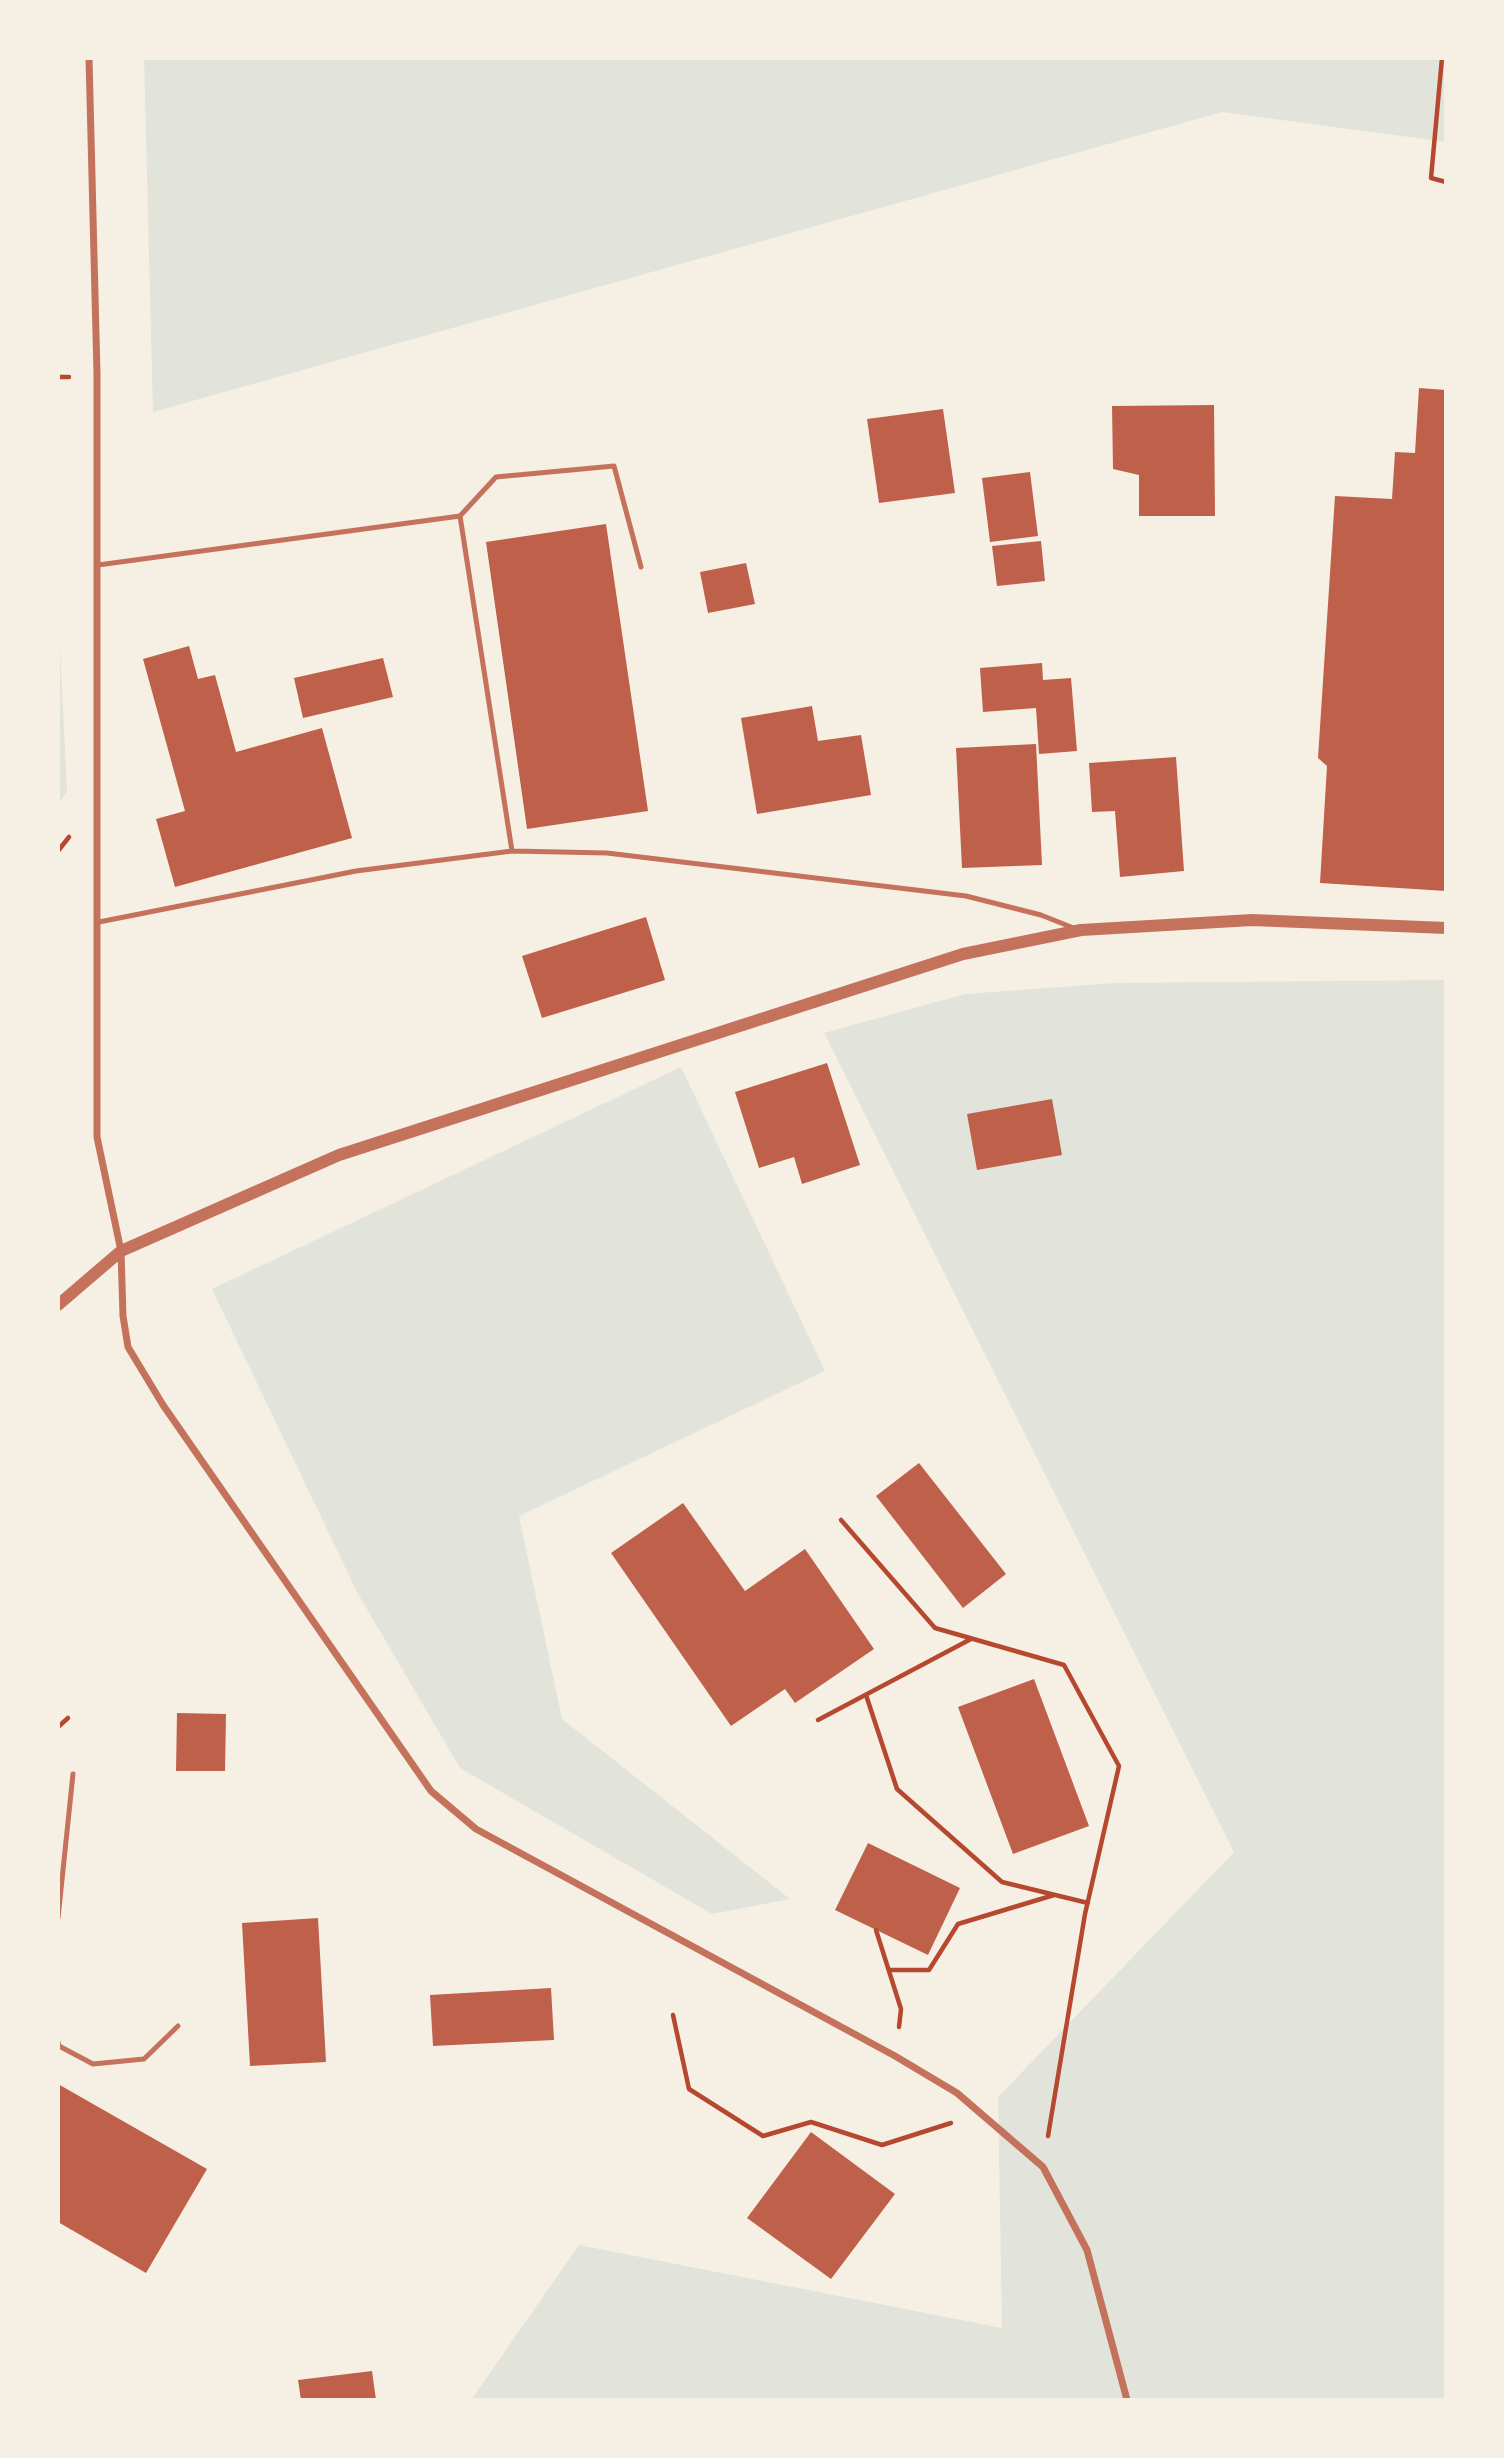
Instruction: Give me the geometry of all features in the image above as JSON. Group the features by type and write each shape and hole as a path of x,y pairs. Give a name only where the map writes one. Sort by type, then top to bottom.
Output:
{"street":[{"path":"89,58 97,374 97,1137 121,1251 123,1316 128,1347 163,1405 431,1791 476,1829 895,2056 957,2093 1043,2167 1087,2250 1127,2400"},
{"path":"58,1305 121,1251 339,1156 963,954 1081,930 1252,920 1446,928"}],"lane":[{"path":"98,565 460,516 496,477 614,466 641,567"},
{"path":"460,516 512,850"},
{"path":"99,922 356,871 512,850 607,853 966,896 1041,915 1081,930"},
{"path":"58,1919 73,1774"},
{"path":"58,2042 59,2046 93,2064 144,2060 178,2026"}],"path":[{"path":"1442,58 1431,178 1446,182"},
{"path":"841,1520 935,1628 1063,1665 1119,1766 1088,1903 1043,2167"},
{"path":"818,1720 972,1639"},
{"path":"866,1695 897,1789 1002,1882 1088,1903"},
{"path":"58,1727 68,1718"},
{"path":"889,1970 929,1970 958,1924 1055,1895"},
{"path":"876,1930 901,2009 895,2056"},
{"path":"673,2015 690,2089 763,2136 811,2122 882,2145 981,2114"}],"shaded area":[{"path":"144,58 1446,58 1446,142 1222,112 153,412"},
{"path":"58,604 67,792 58,804"},
{"path":"1446,980 1446,2400 471,2400 579,2245 1002,2328 998,2097 1234,1852 824,1033 965,994 1115,983"},
{"path":"681,1067 825,1371 519,1516 562,1719 790,1899 712,1914 460,1768 357,1592 212,1289"}],"building":[{"path":"1419,388 1446,390 1446,891 1320,883 1327,766 1318,758 1335,496 1392,499 1395,452 1415,453"},
{"path":"1214,405 1215,516 1139,516 1139,475 1113,469 1112,406"},
{"path":"943,409 955,493 879,503 867,419"},
{"path":"1030,472 1038,536 990,542 982,478"},
{"path":"606,524 648,811 527,829 486,542"},
{"path":"1041,541 1045,581 997,586 992,546"},
{"path":"746,563 755,604 708,613 700,572"},
{"path":"189,646 198,679 215,675 236,752 322,728 352,838 175,887 156,819 185,811 143,659"},
{"path":"383,658 393,697 303,718 294,678"},
{"path":"1042,663 1043,680 1071,678 1077,751 1039,754 1036,708 983,712 980,668"},
{"path":"812,706 818,741 861,735 871,795 757,814 741,718"},
{"path":"1036,744 1042,865 962,868 956,748"},
{"path":"1176,757 1184,871 1120,877 1115,811 1092,812 1089,763"},
{"path":"646,917 665,980 542,1018 522,956"},
{"path":"827,1063 860,1165 802,1184 794,1157 759,1168 735,1092"},
{"path":"1052,1099 1062,1155 977,1170 967,1114"},
{"path":"919,1463 1006,1574 963,1608 876,1496"},
{"path":"683,1503 745,1591 805,1549 874,1649 795,1703 785,1689 731,1726 611,1553"},
{"path":"1034,1679 1089,1826 1013,1854 958,1707"},
{"path":"177,1713 226,1714 225,1771 176,1771"},
{"path":"868,1843 960,1888 928,1955 835,1910"},
{"path":"318,1918 326,2062 250,2066 242,1923"},
{"path":"551,1988 554,2040 433,2046 430,1995"},
{"path":"58,2084 207,2169 146,2273 58,2222"},
{"path":"811,2132 895,2194 831,2279 747,2218"},
{"path":"372,2371 376,2400 301,2400 298,2380"}]}
